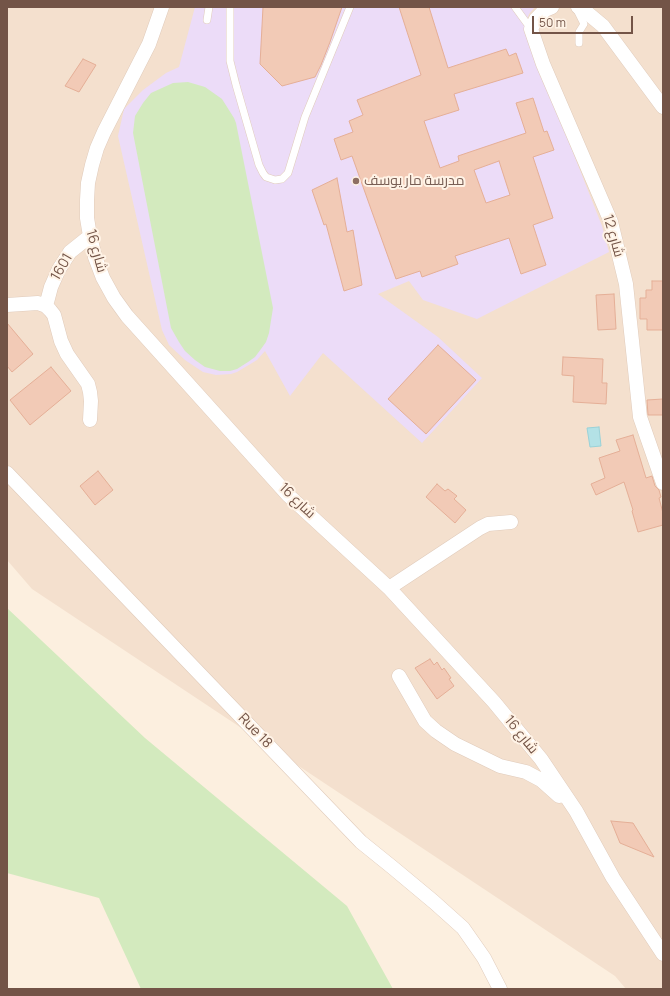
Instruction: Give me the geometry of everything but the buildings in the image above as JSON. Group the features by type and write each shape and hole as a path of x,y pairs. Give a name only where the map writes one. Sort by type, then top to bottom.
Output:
{"street":[{"name":"شارع 16","path":"162,7 149,44 97,148 88,183 87,218 95,257 103,278 114,298 127,316 288,495 389,588 494,702 541,760 576,811 613,878 663,954"},
{"path":"531,29 536,19 545,10 552,7"},
{"path":"577,7 585,11 603,26 663,107"},
{"name":"شارع 12","path":"531,29 543,64 611,222 626,284 640,417 663,484"},
{"name":"1601","path":"46,306 51,287 59,269 70,252 90,236"},
{"path":"7,305 38,303 46,306 54,315 61,341 67,354 88,384 91,401 90,420"},
{"name":"Rue 18","path":"7,473 362,842 463,928 484,958 500,989"},
{"path":"389,588 480,528 488,524 511,522"},
{"path":"399,676 425,721 436,731 455,744 500,766 526,772 541,780 576,811"}],"lane":[{"path":"207,20 209,7"},
{"path":"230,7 230,61 236,85 259,165 266,177 275,180 282,178 288,173 305,117 350,7"},
{"path":"515,7 531,29"},
{"path":"577,7 584,24 580,32 579,43"}],"shaded area":[{"path":"7,7 663,7 663,989 626,989 615,976 32,589 7,560"},
{"name":"مدرسة مار يوسف","path":"195,7 535,7 529,14 524,28 602,226 609,252 477,319 423,300 409,281 378,294 438,337 482,378 422,443 323,353 290,396 265,351 257,360 237,372 216,375 203,372 185,360 169,345 162,330 118,136 124,109 143,90 166,73 179,67"}],"green space":[{"path":"188,82 205,87 222,99 236,123 273,308 266,342 255,357 237,369 230,371 220,371 205,367 195,360 185,351 171,328 133,133 135,116 151,93 173,83"},
{"path":"7,608 145,738 347,906 393,989 141,989 99,898 7,873"}],"water":[{"path":"599,427 601,446 590,447 587,428"}],"place":[{"name":"مدرسة مار يوسف","path":"356,181"}]}
